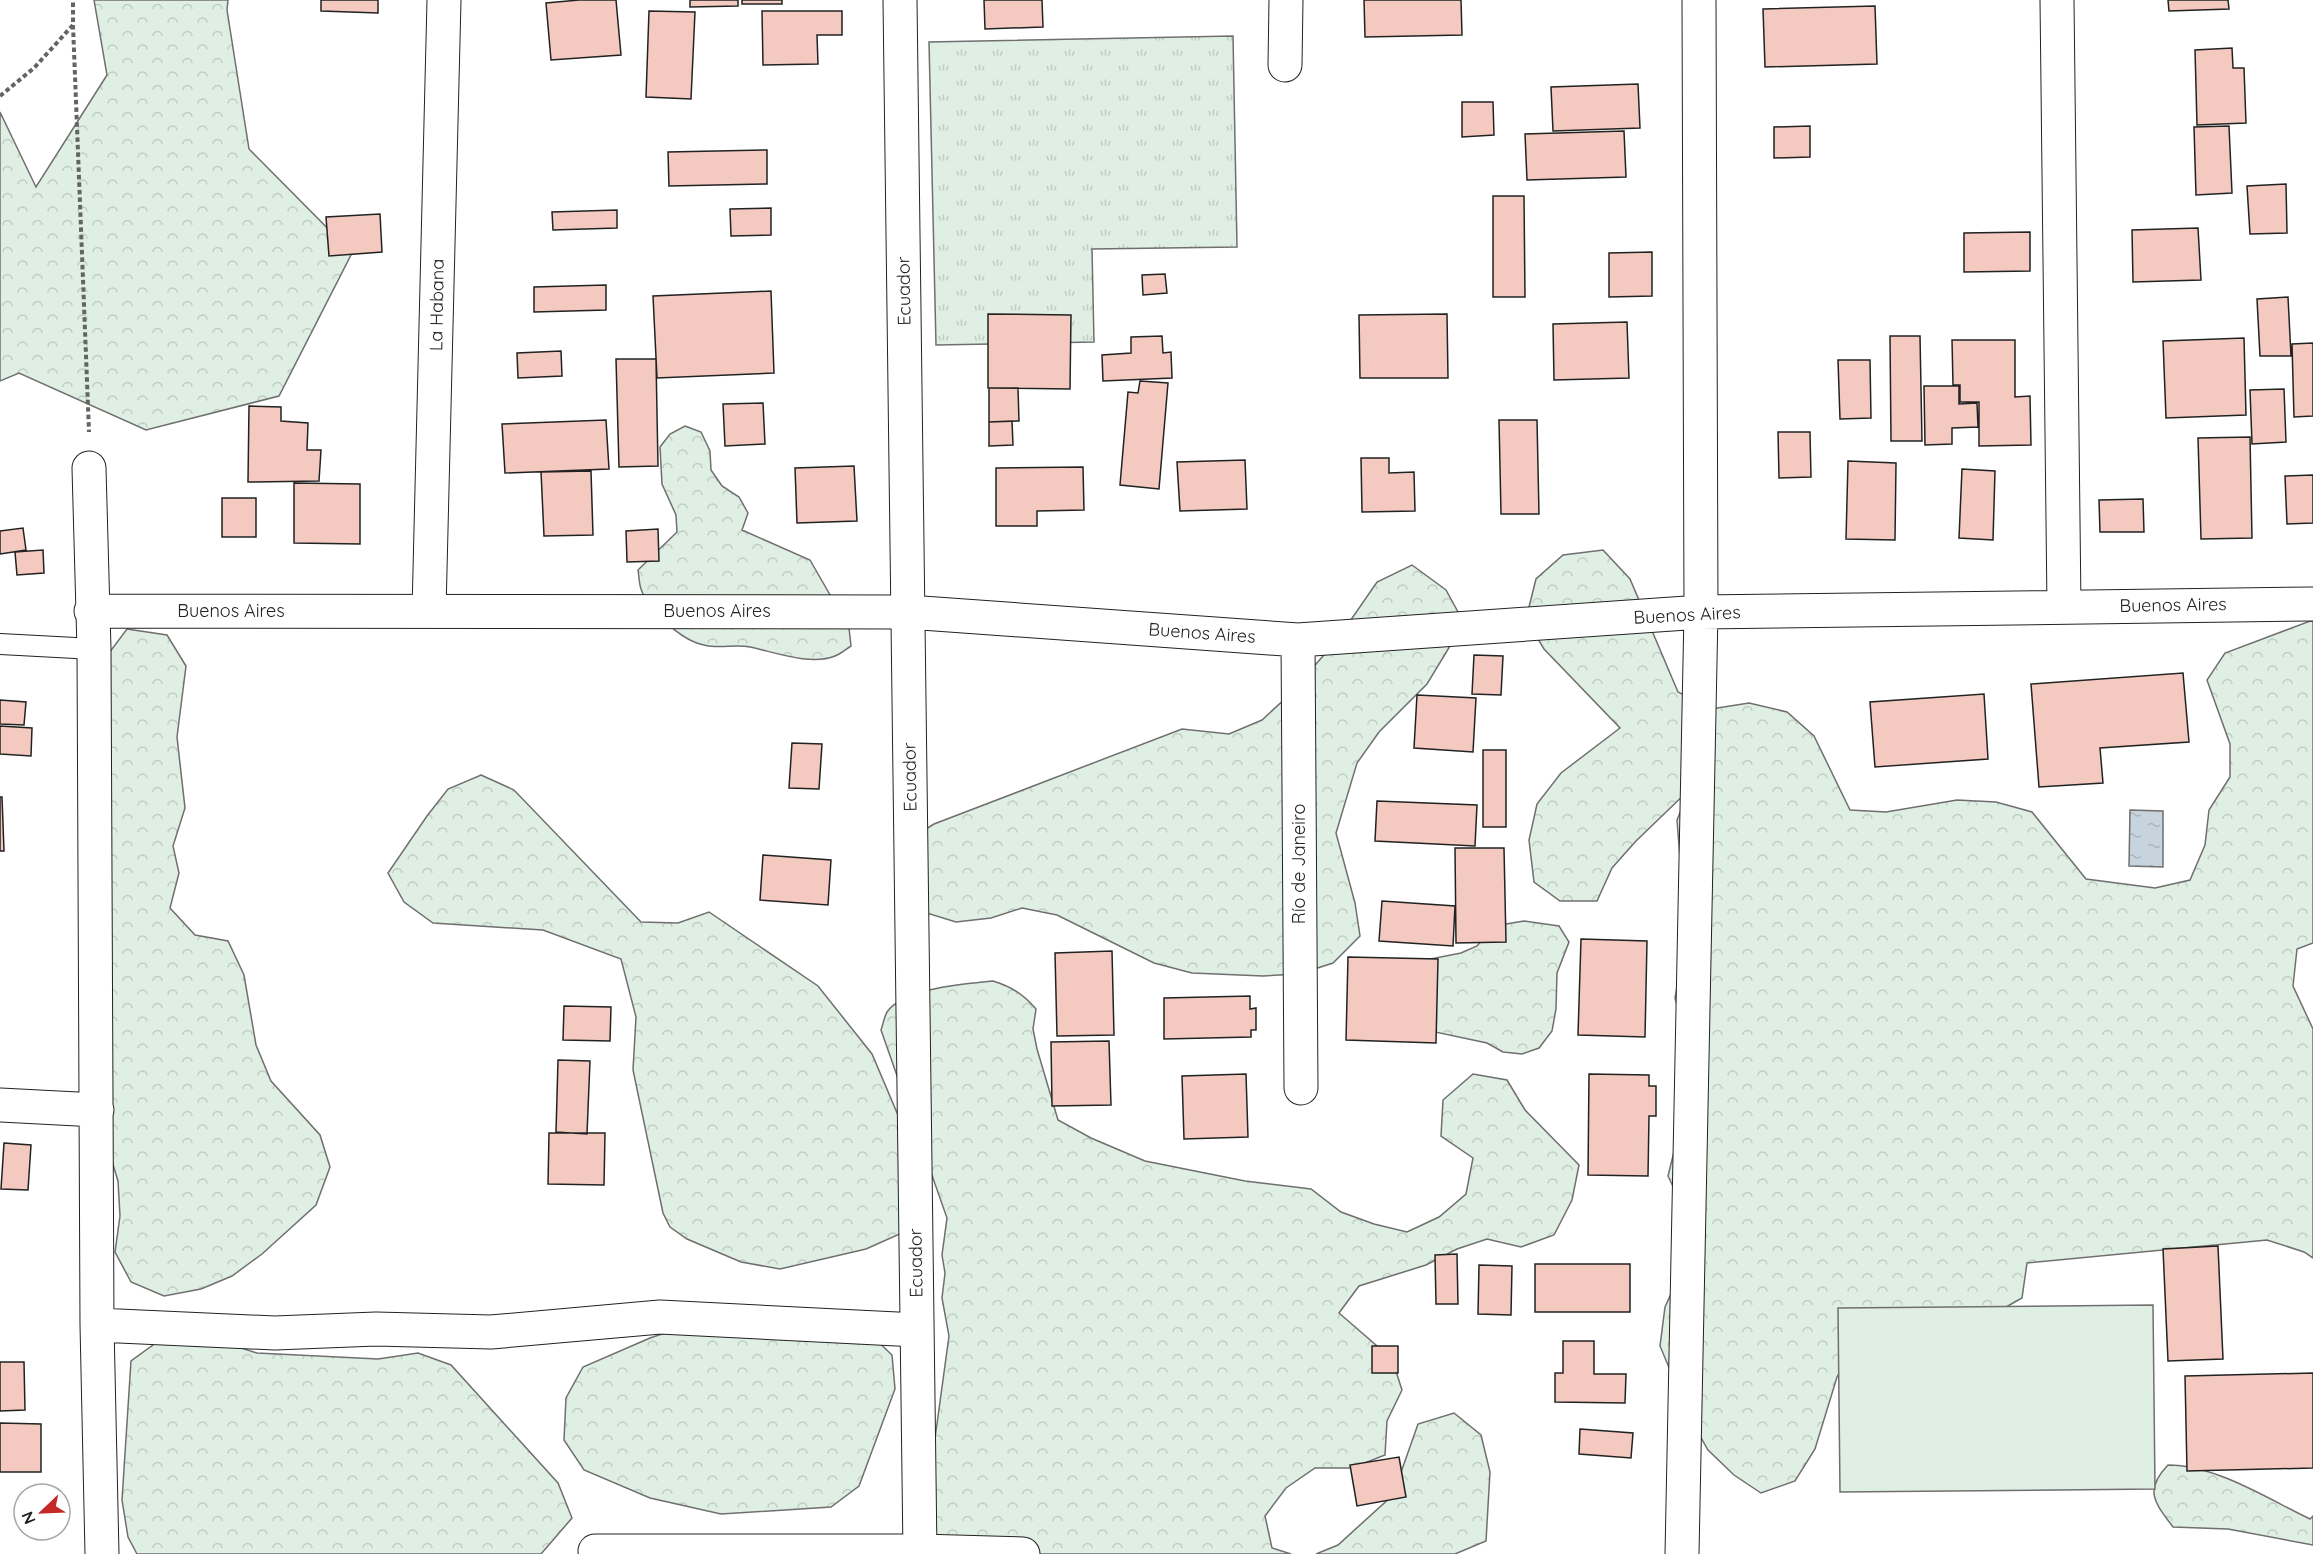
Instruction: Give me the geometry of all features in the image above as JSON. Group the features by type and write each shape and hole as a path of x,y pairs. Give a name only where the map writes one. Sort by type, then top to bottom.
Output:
{"street":[{"name":"La Habana","path":"429,611 444,0"},
{"name":"Ecuador","path":"900,0 920,1552"},
{"path":"1285,64 1286,0"},
{"path":"1682,1554 1701,612 1699,0"},
{"path":"2057,0 2064,607"},
{"path":"89,468 91,611 94,648 97,1325 102,1554"},
{"name":"Buenos Aires","path":"91,611 908,612 1298,640 1701,612 2313,604"},
{"name":"Río de Janeiro","path":"1298,640 1301,1088"},
{"path":"0,1105 97,1110"},
{"path":"97,1325 275,1333 376,1329 491,1332 660,1317 917,1329"},
{"path":"595,1551 1023,1554"}],"lane":[{"path":"0,644 94,648"}],"path":[{"path":"74,0 89,468"},
{"path":"0,96 34,68 74,26"}],"green space":[{"path":"94,0 228,0 227,10 249,149 352,253 279,396 146,430 19,373 0,381 0,112 36,187 107,75"},
{"path":"1233,36 1237,247 1092,249 1094,342 936,345 929,42"},
{"path":"685,426 701,432 710,451 711,470 722,486 739,497 748,513 742,530 810,560 849,628 851,646 835,656 815,660 744,646 704,645 676,631 651,606 641,589 638,570 677,532 676,515 662,484 660,447 670,434"},
{"path":"1603,550 1630,579 1678,692 1711,709 1749,703 1787,712 1814,736 1850,810 1886,812 1957,800 1996,802 2032,812 2086,879 2155,888 2190,880 2205,845 2209,810 2230,777 2230,744 2207,680 2225,653 2313,620 2313,943 2297,949 2293,986 2313,1029 2313,1258 2304,1252 2267,1240 2027,1263 2022,1298 1992,1315 1854,1345 1837,1377 1815,1449 1795,1481 1761,1493 1734,1475 1708,1450 1691,1420 1660,1346 1665,1307 1697,1237 1668,1176 1695,1067 1675,998 1693,892 1680,858 1677,820 1690,789 1636,841 1612,868 1597,901 1560,901 1534,882 1529,840 1537,804 1561,773 1620,728 1544,649 1526,619 1536,579 1563,555"},
{"path":"1412,565 1446,590 1464,623 1427,684 1379,732 1357,763 1336,833 1355,903 1360,936 1333,963 1299,974 1263,976 1192,973 1154,963 1057,915 1022,908 991,918 956,922 920,911 905,842 934,824 1182,729 1229,734 1262,720 1288,696 1337,640 1377,582"},
{"path":"127,629 167,635 186,666 177,737 185,808 173,846 179,873 170,908 195,935 228,941 244,975 256,1045 271,1081 320,1135 330,1167 316,1205 262,1254 232,1276 201,1289 164,1296 131,1282 115,1252 120,1216 118,1181 85,1073 106,657"},
{"path":"481,775 514,790 641,922 678,923 709,912 818,986 872,1054 926,1181 902,1233 866,1249 780,1269 741,1262 687,1239 670,1227 663,1213 633,1070 636,1017 621,959 543,930 433,923 404,902 388,873 448,789"},
{"path":"1524,921 1559,926 1569,942 1557,973 1556,1009 1552,1031 1539,1048 1522,1054 1503,1052 1487,1043 1435,1032 1425,960 1461,953 1477,946 1490,931 1506,924"},
{"path":"993,981 1017,992 1036,1009 1033,1029 1058,1120 1091,1138 1145,1161 1245,1181 1311,1189 1341,1212 1374,1224 1407,1232 1439,1217 1466,1194 1473,1158 1441,1136 1443,1100 1473,1074 1507,1080 1525,1110 1579,1165 1572,1200 1554,1235 1521,1247 1487,1239 1457,1249 1426,1265 1359,1286 1339,1313 1392,1359 1402,1390 1387,1421 1385,1455 1352,1468 1315,1468 1286,1488 1265,1516 1272,1548 1291,1554 921,1554 949,1336 942,1298 945,1273 942,1255 947,1218 881,1030 887,1012 907,997 936,989"},
{"path":"2153,1305 2155,1489 1840,1492 1838,1308"},
{"path":"692,1324 866,1330 892,1355 895,1389 859,1486 831,1507 721,1514 650,1498 584,1470 564,1440 566,1398 583,1367 650,1338"},
{"path":"160,1340 232,1345 257,1353 378,1359 418,1353 451,1365 558,1483 572,1518 541,1554 137,1554 128,1537 122,1500 131,1361"},
{"path":"1454,1413 1481,1435 1490,1472 1486,1541 1455,1554 1316,1554 1338,1545 1393,1495 1418,1424"},
{"path":"2168,1465 2186,1466 2223,1477 2310,1519 2313,1516 2313,1545 2228,1529 2173,1527 2154,1496 2156,1482"}],"water":[{"path":"2130,810 2163,811 2163,867 2129,866"}],"building":[{"path":"321,0 378,0 378,13 321,11"},
{"path":"616,0 621,55 551,60 546,3"},
{"path":"690,0 738,0 738,6 690,7"},
{"path":"742,0 782,0 782,4 742,4"},
{"path":"984,0 1042,0 1043,27 985,29"},
{"path":"1364,0 1461,0 1462,35 1365,37"},
{"path":"2168,0 2228,0 2229,9 2169,11"},
{"path":"1875,6 1877,64 1765,67 1763,9"},
{"path":"649,11 695,12 691,99 646,97"},
{"path":"762,11 842,11 842,35 817,35 818,64 763,65"},
{"path":"2232,48 2233,68 2244,68 2246,123 2197,125 2195,50"},
{"path":"1638,84 1640,128 1553,131 1551,87"},
{"path":"1462,102 1493,102 1494,135 1462,137"},
{"path":"1810,126 1810,157 1774,158 1774,127"},
{"path":"2229,126 2232,193 2196,195 2194,127"},
{"path":"1624,131 1626,177 1527,180 1525,134"},
{"path":"767,150 767,184 669,186 668,152"},
{"path":"2286,184 2287,233 2250,234 2247,186"},
{"path":"1493,196 1524,196 1525,297 1493,297"},
{"path":"771,208 771,235 731,236 730,209"},
{"path":"617,210 617,228 553,230 552,212"},
{"path":"380,214 382,252 329,256 326,217"},
{"path":"2198,228 2201,280 2133,282 2132,230"},
{"path":"2030,232 2030,271 1964,272 1964,233"},
{"path":"1652,252 1652,296 1609,297 1609,253"},
{"path":"1165,274 1167,293 1143,295 1142,275"},
{"path":"606,285 606,310 534,312 534,287"},
{"path":"771,291 774,373 657,378 653,296"},
{"path":"2288,297 2291,356 2260,356 2257,299"},
{"path":"988,314 1071,315 1070,389 988,388"},
{"path":"1447,314 1448,378 1360,378 1359,315"},
{"path":"1627,322 1629,378 1554,380 1553,324"},
{"path":"1162,336 1163,353 1171,352 1172,378 1103,381 1102,355 1131,353 1131,337"},
{"path":"1890,336 1920,336 1922,441 1891,441"},
{"path":"2244,338 2246,415 2166,418 2163,341"},
{"path":"1952,340 2015,340 2015,397 2030,396 2031,445 1979,446 1979,402 1960,402 1960,385 1953,385"},
{"path":"2313,343 2313,416 2294,417 2292,344"},
{"path":"561,351 562,376 518,378 517,353"},
{"path":"616,359 656,359 658,466 619,467"},
{"path":"1838,360 1870,360 1871,418 1840,419"},
{"path":"1140,381 1168,383 1159,489 1120,485 1128,392 1138,393"},
{"path":"1924,386 1959,386 1959,404 1977,403 1978,427 1952,428 1952,444 1925,445"},
{"path":"989,388 1018,388 1019,421 989,422"},
{"path":"2284,389 2286,442 2252,444 2250,390"},
{"path":"763,403 765,444 725,446 723,404"},
{"path":"249,406 281,407 281,421 308,423 307,450 321,450 319,481 248,482"},
{"path":"606,420 609,469 505,473 502,424"},
{"path":"1499,420 1537,420 1539,514 1501,514"},
{"path":"1012,421 1013,445 989,446 989,422"},
{"path":"1778,432 1810,432 1811,477 1779,478"},
{"path":"2250,437 2252,538 2201,539 2198,438"},
{"path":"1361,458 1389,458 1389,473 1414,472 1415,511 1362,512"},
{"path":"1245,460 1247,509 1180,511 1177,462"},
{"path":"1848,461 1896,463 1895,540 1846,539"},
{"path":"854,466 857,521 797,523 795,468"},
{"path":"1083,467 1084,510 1037,511 1037,526 996,526 996,468"},
{"path":"1962,469 1995,471 1993,540 1959,538"},
{"path":"591,471 593,535 544,536 541,472"},
{"path":"2313,475 2313,523 2287,524 2285,476"},
{"path":"294,483 360,484 360,544 294,543"},
{"path":"222,498 256,498 256,537 222,537"},
{"path":"2143,499 2144,532 2100,532 2099,500"},
{"path":"23,528 26,550 0,554 0,531"},
{"path":"658,529 659,561 627,562 626,531"},
{"path":"43,550 44,573 17,575 15,552"},
{"path":"1474,655 1503,656 1501,695 1472,694"},
{"path":"2183,673 2189,742 2100,748 2103,783 2039,787 2031,684"},
{"path":"1984,694 1988,759 1875,767 1870,702"},
{"path":"1417,695 1476,698 1473,752 1414,748"},
{"path":"0,700 26,702 24,725 0,724"},
{"path":"0,726 32,728 31,756 0,754"},
{"path":"792,743 822,744 819,789 789,788"},
{"path":"1483,750 1506,750 1506,827 1483,827"},
{"path":"0,797 2,797 4,851 0,851"},
{"path":"1377,801 1477,805 1475,846 1375,841"},
{"path":"1455,848 1504,848 1506,942 1456,943"},
{"path":"763,855 831,860 828,905 760,900"},
{"path":"1382,901 1455,906 1453,946 1379,941"},
{"path":"1581,939 1647,941 1645,1037 1578,1035"},
{"path":"1112,951 1114,1035 1057,1036 1055,953"},
{"path":"1348,957 1438,959 1436,1043 1346,1040"},
{"path":"1250,996 1250,1009 1256,1008 1256,1030 1251,1030 1251,1037 1164,1039 1164,998"},
{"path":"564,1006 611,1007 610,1041 563,1040"},
{"path":"1109,1041 1111,1105 1052,1106 1051,1042"},
{"path":"558,1060 590,1061 587,1134 556,1132"},
{"path":"1246,1074 1248,1137 1184,1139 1182,1076"},
{"path":"1589,1074 1649,1075 1649,1086 1656,1086 1656,1116 1649,1116 1648,1176 1588,1175"},
{"path":"549,1133 605,1133 604,1185 548,1184"},
{"path":"4,1143 31,1145 28,1190 1,1189"},
{"path":"2218,1246 2223,1359 2168,1361 2163,1249"},
{"path":"1457,1254 1458,1304 1436,1304 1435,1255"},
{"path":"1535,1264 1630,1264 1630,1312 1535,1312"},
{"path":"1479,1265 1512,1266 1511,1315 1478,1314"},
{"path":"1563,1341 1594,1341 1594,1374 1626,1374 1625,1403 1555,1402 1555,1373 1563,1373"},
{"path":"1372,1346 1398,1346 1398,1373 1372,1373"},
{"path":"0,1362 24,1362 25,1410 0,1411"},
{"path":"2313,1373 2313,1468 2187,1471 2185,1376"},
{"path":"0,1423 41,1424 41,1472 0,1472"},
{"path":"1580,1429 1633,1433 1631,1458 1579,1454"},
{"path":"1399,1457 1406,1497 1357,1506 1350,1465"}]}
